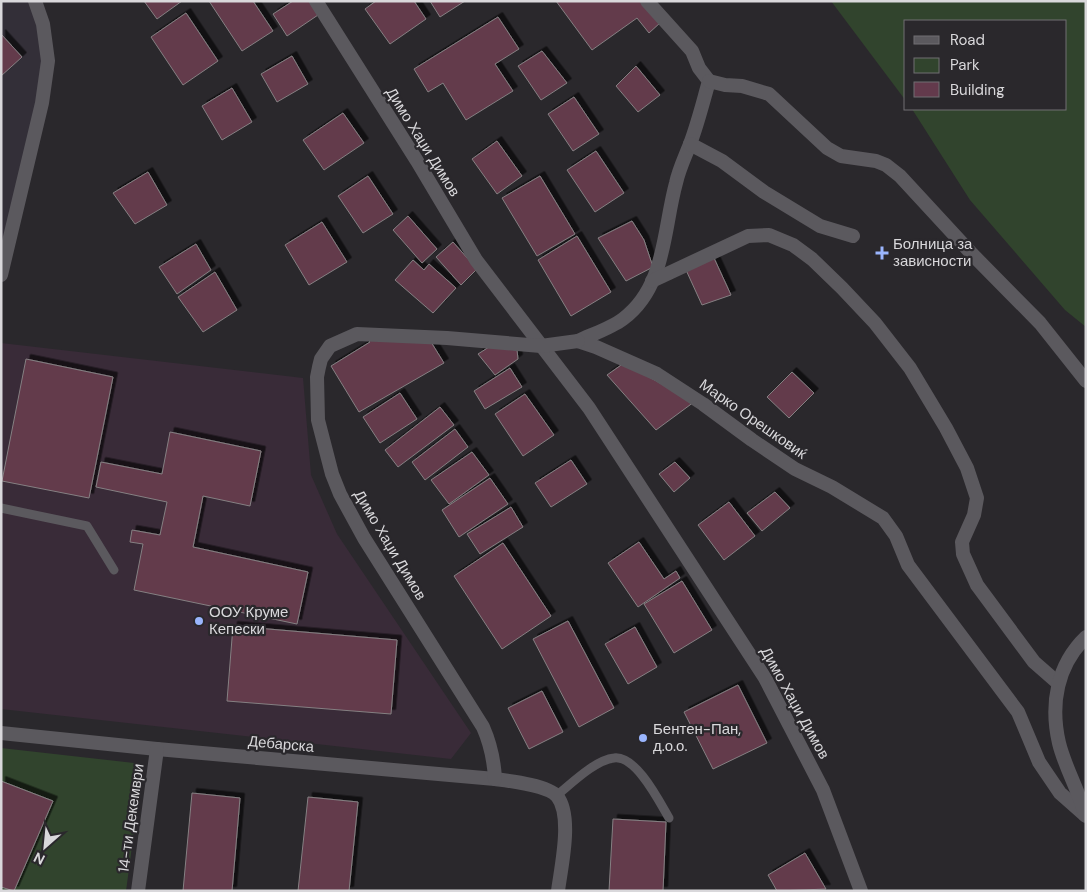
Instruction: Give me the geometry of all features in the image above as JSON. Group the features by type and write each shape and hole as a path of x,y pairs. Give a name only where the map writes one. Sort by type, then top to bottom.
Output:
{"street":[{"path":"1,275 42,103 48,61 43,24 35,1"},
{"name":"Димо Хаџи Димов","path":"316,1 418,161 476,260 589,408 765,678 823,790 860,891"},
{"path":"647,1 692,50 699,68 709,81 742,86 769,94 827,148 841,156 876,161 886,165 900,176 972,254 1040,322 1086,381"},
{"path":"541,346 578,341 622,320 637,306 658,267 664,247 675,185 690,144 709,81"},
{"path":"690,144 722,161 764,192 820,226 853,236"},
{"path":"652,281 748,236 769,235 793,245 812,259 842,288 876,322 910,368 946,428 967,468 977,498 974,515 962,542 963,554 977,585 993,607 1034,662 1058,683"},
{"name":"Димо Хаџи Димов","path":"494,779 494,760 491,745 483,727 364,538 340,494 332,474 318,420 317,377 321,359 330,346 357,334 447,338 541,346"},
{"name":"Марко Орешковиќ","path":"578,341 658,374 795,469 832,487 883,518 896,536 908,565 1018,712 1039,762 1060,793 1086,816"},
{"name":"Марко Орешковиќ","path":"1086,637 1076,646 1058,683 1056,707 1059,743 1080,794 1086,816"},
{"name":"Дебарска","path":"1,733 494,779 528,784 556,796"},
{"name":"14-ти Декември","path":"138,891 157,749"},
{"path":"556,796 563,809 566,825 558,891"}],"lane":[{"path":"1,508 87,526 114,570"},
{"path":"556,796 590,769 604,761 616,758 632,764 645,778 669,818"}],"shaded area":[{"path":"1,1 35,1 48,61 1,275"},
{"name":"ООУ Круме Кепески","path":"1,343 303,378 311,475 337,534 471,733 451,759 1,709"}],"green space":[{"path":"831,1 1086,1 1086,327 1065,310 970,200 913,110 1067,110 1067,20 904,20 904,98"},
{"path":"1,748 143,764 126,891 1,891"}],"building":[{"path":"144,1 182,1 157,19"},
{"path":"209,1 253,1 273,31 242,51"},
{"path":"293,1 309,1 318,15 287,36 273,14"},
{"path":"376,1 414,1 426,19 390,44 365,9"},
{"path":"430,1 465,1 440,17"},
{"path":"556,1 642,1 661,22 649,33 637,18 592,50"},
{"path":"186,13 218,61 183,85 151,37"},
{"path":"498,17 519,49 495,64 513,91 466,120 443,83 428,92 414,69"},
{"path":"1,34 22,57 1,76"},
{"path":"542,51 567,83 541,100 518,66"},
{"path":"292,56 308,84 277,102 261,74"},
{"path":"636,66 660,95 638,112 616,86"},
{"path":"232,88 252,122 222,140 202,106"},
{"path":"574,97 599,134 573,151 548,114"},
{"path":"343,113 364,143 324,170 303,140"},
{"path":"497,141 522,176 497,194 472,159"},
{"path":"596,151 624,193 595,212 567,170"},
{"path":"148,172 167,205 135,224 113,193"},
{"path":"368,176 393,214 363,233 338,196"},
{"path":"540,176 575,234 537,256 502,198"},
{"path":"408,216 437,249 422,263 393,230"},
{"path":"632,221 644,240 653,267 626,281 598,238"},
{"path":"322,222 347,262 309,285 285,245"},
{"path":"577,236 611,292 571,316 538,260"},
{"path":"453,242 477,269 461,285 436,257"},
{"path":"196,244 211,270 177,294 159,267"},
{"path":"714,258 731,295 702,305 686,270"},
{"path":"413,260 424,270 429,264 456,288 433,313 395,280"},
{"path":"215,272 237,310 203,332 178,297"},
{"path":"367,339 431,342 444,363 359,412 331,366 370,342"},
{"path":"489,347 517,350 518,359 495,375 478,354"},
{"path":"26,359 113,377 89,498 2,481"},
{"path":"624,363 694,402 656,430 607,375"},
{"path":"510,368 522,387 485,409 474,391"},
{"path":"792,372 814,393 789,418 767,397"},
{"path":"400,393 417,419 380,443 363,417"},
{"path":"525,394 554,435 523,456 495,414"},
{"path":"440,407 454,425 398,467 385,450"},
{"path":"455,429 468,447 425,480 412,462"},
{"path":"170,432 261,451 250,506 203,496 193,547 308,572 297,624 134,590 143,544 130,542 132,530 160,535 167,502 96,487 101,462 162,474"},
{"path":"472,452 489,475 449,504 431,480"},
{"path":"571,460 587,484 551,507 535,483"},
{"path":"675,462 690,478 674,492 659,474"},
{"path":"490,478 508,504 459,537 442,510"},
{"path":"775,492 790,508 762,531 747,513"},
{"path":"729,502 755,536 724,560 698,525"},
{"path":"511,507 523,527 480,554 467,534"},
{"path":"639,542 664,579 676,571 680,578 638,607 608,563"},
{"path":"503,543 551,616 502,649 454,576"},
{"path":"682,581 712,630 674,653 644,604"},
{"path":"568,621 614,708 579,727 533,639"},
{"path":"233,626 397,640 391,714 227,701"},
{"path":"635,627 657,667 628,684 605,644"},
{"path":"738,685 767,743 713,769 684,712"},
{"path":"542,691 563,732 529,749 508,708"},
{"path":"1,781 53,801 14,891 1,887"},
{"path":"192,793 240,798 232,891 183,891"},
{"path":"308,797 358,802 349,891 298,891"},
{"path":"613,819 666,822 663,891 609,891"},
{"path":"805,853 826,889 777,891 768,875"}],"place":[{"name":"Болница за зависности","path":"882,253"},
{"name":"ООУ Круме Кепески","path":"199,621"},
{"name":"Бентен-Пан, д.о.о.","path":"643,738"}]}
